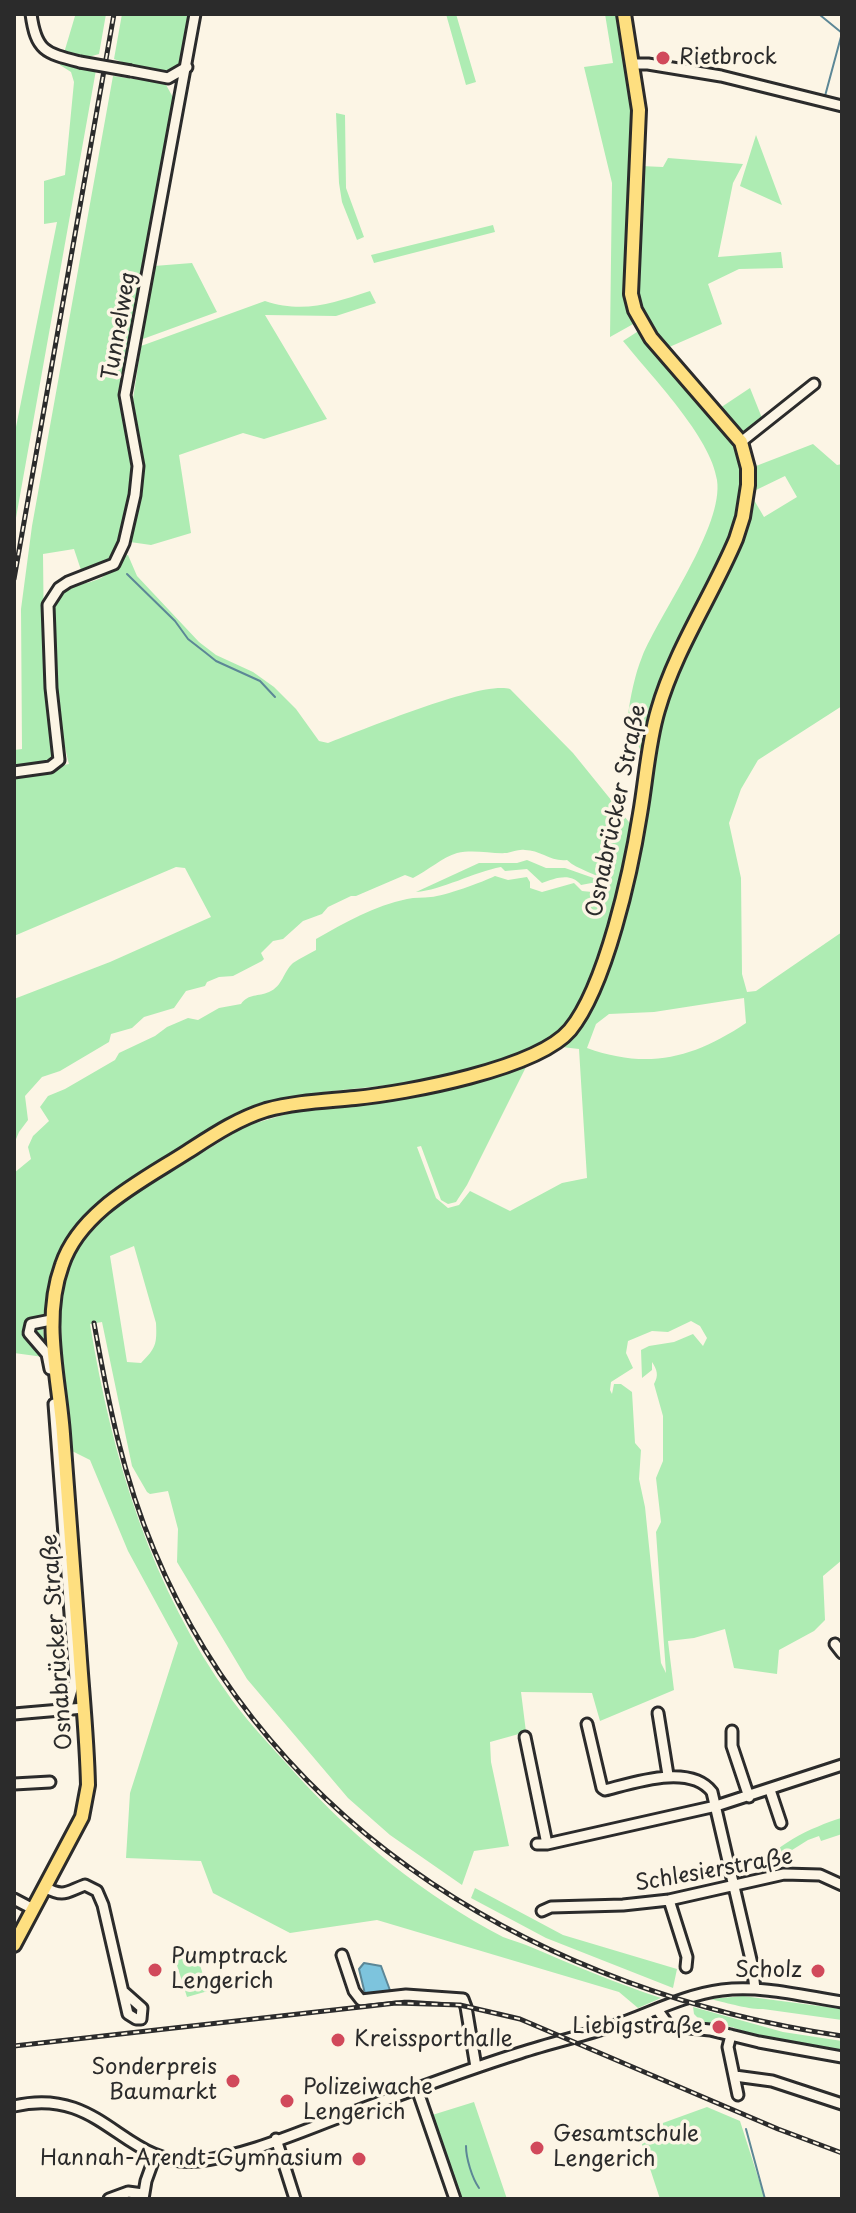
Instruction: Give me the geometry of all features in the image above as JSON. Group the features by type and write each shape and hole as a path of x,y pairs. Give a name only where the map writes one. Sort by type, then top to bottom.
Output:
{"main road":[{"path":"624,14 639,110 630,277 635,310 651,338 741,442"},
{"name":"Osnabrücker Straße","path":"14,1945 74,1834 86,1802 88,1773 84,1708 63,1432 51,1320 65,1256 82,1231 108,1204 231,1125 287,1106 414,1089 497,1067 536,1054 568,1032 589,999 608,949 635,842 663,691 725,564 743,517 748,468 741,442"}],"street":[{"path":"31,14 38,45 50,54 168,78 187,67"},
{"path":"181,98 195,14"},
{"path":"633,64 721,76 842,106"},
{"path":"168,78 181,98"},
{"name":"Tunnelweg","path":"14,772 50,767 59,760 51,688 48,605 59,588 68,582 114,564 124,543 138,466 125,395 181,98"},
{"path":"741,442 814,384"},
{"name":"Osnabrücker Straße","path":"51,1320 31,1324 29,1333 47,1354 54,1400 75,1679 66,1710"},
{"path":"835,1644 842,1653"},
{"path":"14,1714 84,1708"},
{"path":"658,1713 668,1775"},
{"path":"587,1724 602,1788 668,1775 708,1787 716,1806 755,1989"},
{"path":"732,1731 732,1746 749,1797"},
{"path":"525,1737 542,1844 716,1806 842,1765"},
{"path":"14,1784 50,1782"},
{"path":"770,1790 781,1823"},
{"name":"Schlesierstraße","path":"542,1911 551,1907 669,1900 784,1874 820,1875 842,1885"},
{"path":"44,1887 60,1894 85,1885 97,1891 124,1992"},
{"path":"14,1899 33,1909"},
{"path":"669,1900 687,1957 686,1967"},
{"path":"342,1955 354,1991 361,2000 406,1995 463,1999 476,2067"},
{"path":"14,2106 37,2102 80,2108 155,2156 171,2161 201,2161 276,2139 476,2067 611,2026 708,1992 755,1989 842,2002"},
{"path":"657,2009 669,2026 702,2028 842,2057"},
{"path":"731,2035 728,2047 738,2095"},
{"path":"735,2076 772,2081 842,2104"},
{"path":"417,2089 455,2199"},
{"path":"276,2139 295,2199"},
{"path":"109,2199 128,2192 143,2196 155,2156"}],"green space":[{"path":"106,14 99,54 85,58 64,53 75,16"},
{"path":"122,14 191,14 182,63 157,71 114,59"},
{"path":"446,14 456,14 476,82 466,85"},
{"path":"605,14 618,14 634,120 624,258 628,305 635,323 610,337 612,183 584,67 613,63"},
{"path":"61,61 96,70 14,529 14,437 57,222 44,224 44,181 65,175 74,82 71,72 60,65"},
{"path":"113,76 165,83 175,101 123,391 134,456 134,477 119,548 103,567 82,573 74,549 43,554 44,644 54,755 49,762 14,769 14,750 22,749 21,609 32,526"},
{"path":"336,113 345,115 346,188 364,237 357,240 342,202"},
{"path":"756,135 782,205 740,186"},
{"path":"668,158 743,164 733,183 718,257 781,252 783,268 739,269 708,284 722,324 667,348 645,321 636,300 641,166 663,167"},
{"path":"493,225 495,232 374,263 371,255"},
{"path":"192,263 217,312 140,340 154,266"},
{"path":"370,291 376,303 336,316 265,315 327,419 264,439 243,433 179,455 191,533 151,545 130,542 145,468 133,399 141,346 265,301 306,307"},
{"path":"640,330 737,445 743,466 741,501 754,500 764,517 797,497 785,476 754,491 756,466 813,444 837,465 842,464 842,706 758,760 741,789 729,823 741,878 742,974 747,992 756,991 842,932 842,1560 823,1576 825,1620 814,1631 779,1650 777,1674 734,1668 725,1629 694,1638 668,1641 674,1690 600,1721 592,1693 521,1692 526,1732 490,1742 491,1762 509,1846 474,1851 462,1885 390,1835 348,1798 247,1679 177,1562 178,1529 168,1491 147,1492 132,1466 102,1322 90,1324 123,1472 157,1567 204,1657 239,1710 318,1798 418,1884 503,1937 661,1998 638,2008 619,1992 377,1920 290,1933 213,1893 201,1861 126,1858 130,1793 178,1643 128,1551 90,1460 72,1451 62,1351 60,1291 69,1260 87,1234 121,1202 246,1126 297,1111 419,1093 525,1064 456,1202 448,1204 441,1200 421,1146 417,1147 436,1198 448,1208 459,1205 470,1191 510,1211 562,1183 587,1178 579,1049 562,1047 580,1027 595,1000 607,969 624,901 644,772 643,755 628,722 637,671 701,545 717,499 717,480 704,445 623,341","holes":["744,998 746,1023 689,1052 650,1059 609,1055 587,1048 596,1024 609,1014 654,1012","134,1246 156,1323 154,1345 141,1363 127,1362 110,1256","691,1321 700,1326 707,1338 703,1346 693,1334 641,1350 642,1378 652,1370 652,1362 656,1370 654,1384 663,1416 663,1461 656,1478 661,1522 656,1532 666,1673 661,1663 645,1507 639,1479 641,1450 635,1443 632,1392 621,1384 614,1384 612,1394 610,1390 611,1382 633,1368 626,1353 628,1341 652,1331 668,1332"]},
{"path":"750,388 762,418 742,433 720,408"},
{"path":"128,555 137,576 199,642 216,655 253,672 274,687 296,709 319,741 328,743 448,699 495,688 510,689 573,753 633,827 598,963 575,1012 560,1030 527,1049 444,1075 259,1103 152,1166 88,1216 59,1261 43,1324 51,1358 14,1353 14,1173 31,1159 28,1147 33,1136 49,1121 40,1107 48,1096 65,1089 115,1060 119,1053 167,1027 188,1018 198,1020 219,1008 241,1004 250,997 274,989 293,963 316,950 316,939 383,906 410,898 445,894 495,876 508,880 527,877 530,888 542,892 574,883 582,891 592,892 610,884 567,860 530,851 470,851 452,855 413,878 405,875 351,896 328,907 322,914 303,921 283,939 273,941 261,953 262,961 233,976 219,977 205,986 186,991 174,1008 144,1017 132,1028 111,1034 109,1042 60,1071 42,1077 25,1096 28,1120 14,1144 14,999 110,962 211,917 185,868 176,867 14,936 14,775 69,764 53,676 51,628 55,608 66,591 101,578"},
{"path":"527,860 546,868 565,868 602,881 581,885 573,878 563,877 542,883 527,869 505,871 501,867 416,892 479,863"},
{"path":"841,1818 842,1834 821,1841 819,1836 808,1840 773,1862 776,1870 758,1875 771,1855 781,1847 805,1832"},
{"path":"475,1888 563,1935 677,1969 673,1988 546,1938 471,1898"},
{"path":"196,1952 208,1991 187,1997 175,1959"},
{"path":"743,1996 842,2009 842,2020 751,2008 710,1999"},
{"path":"693,2007 783,2032 842,2041 842,2054 771,2041 732,2027 703,2023 694,2014"},
{"path":"474,2102 507,2199 459,2199 429,2116"},
{"path":"707,2107 740,2121 765,2199 660,2199 638,2132"}],"water":[{"path":"364,1963 381,1966 391,1993 365,1994 359,1969"}],"waterway":[{"path":"823,14 820,15 842,33 825,96"},
{"path":"127,574 175,621 188,639 216,661 260,681 275,697"},
{"path":"746,2129 765,2199"},
{"path":"466,2146 470,2168 479,2188"}],"railway":[{"path":"14,579 114,14"},
{"path":"94,1323 125,1467 154,1550 206,1651 270,1740 346,1817 432,1883 526,1938 627,1982 733,2014 842,2036"},
{"path":"14,2046 396,2003 460,2005 520,2019 778,2129 842,2153"}],"place":[{"name":"Rietbrock","path":"663,58"},
{"name":"Pumptrack Lengerich","path":"155,1970"},
{"name":"Scholz","path":"818,1971"},
{"name":"Liebigstraße","path":"719,2027"},
{"name":"Kreissporthalle","path":"338,2040"},
{"name":"Sonderpreis Baumarkt","path":"233,2081"},
{"name":"Polizeiwache Lengerich","path":"287,2101"},
{"name":"Gesamtschule Lengerich","path":"537,2148"},
{"name":"Hannah-Arendt-Gymnasium","path":"359,2159"}]}
